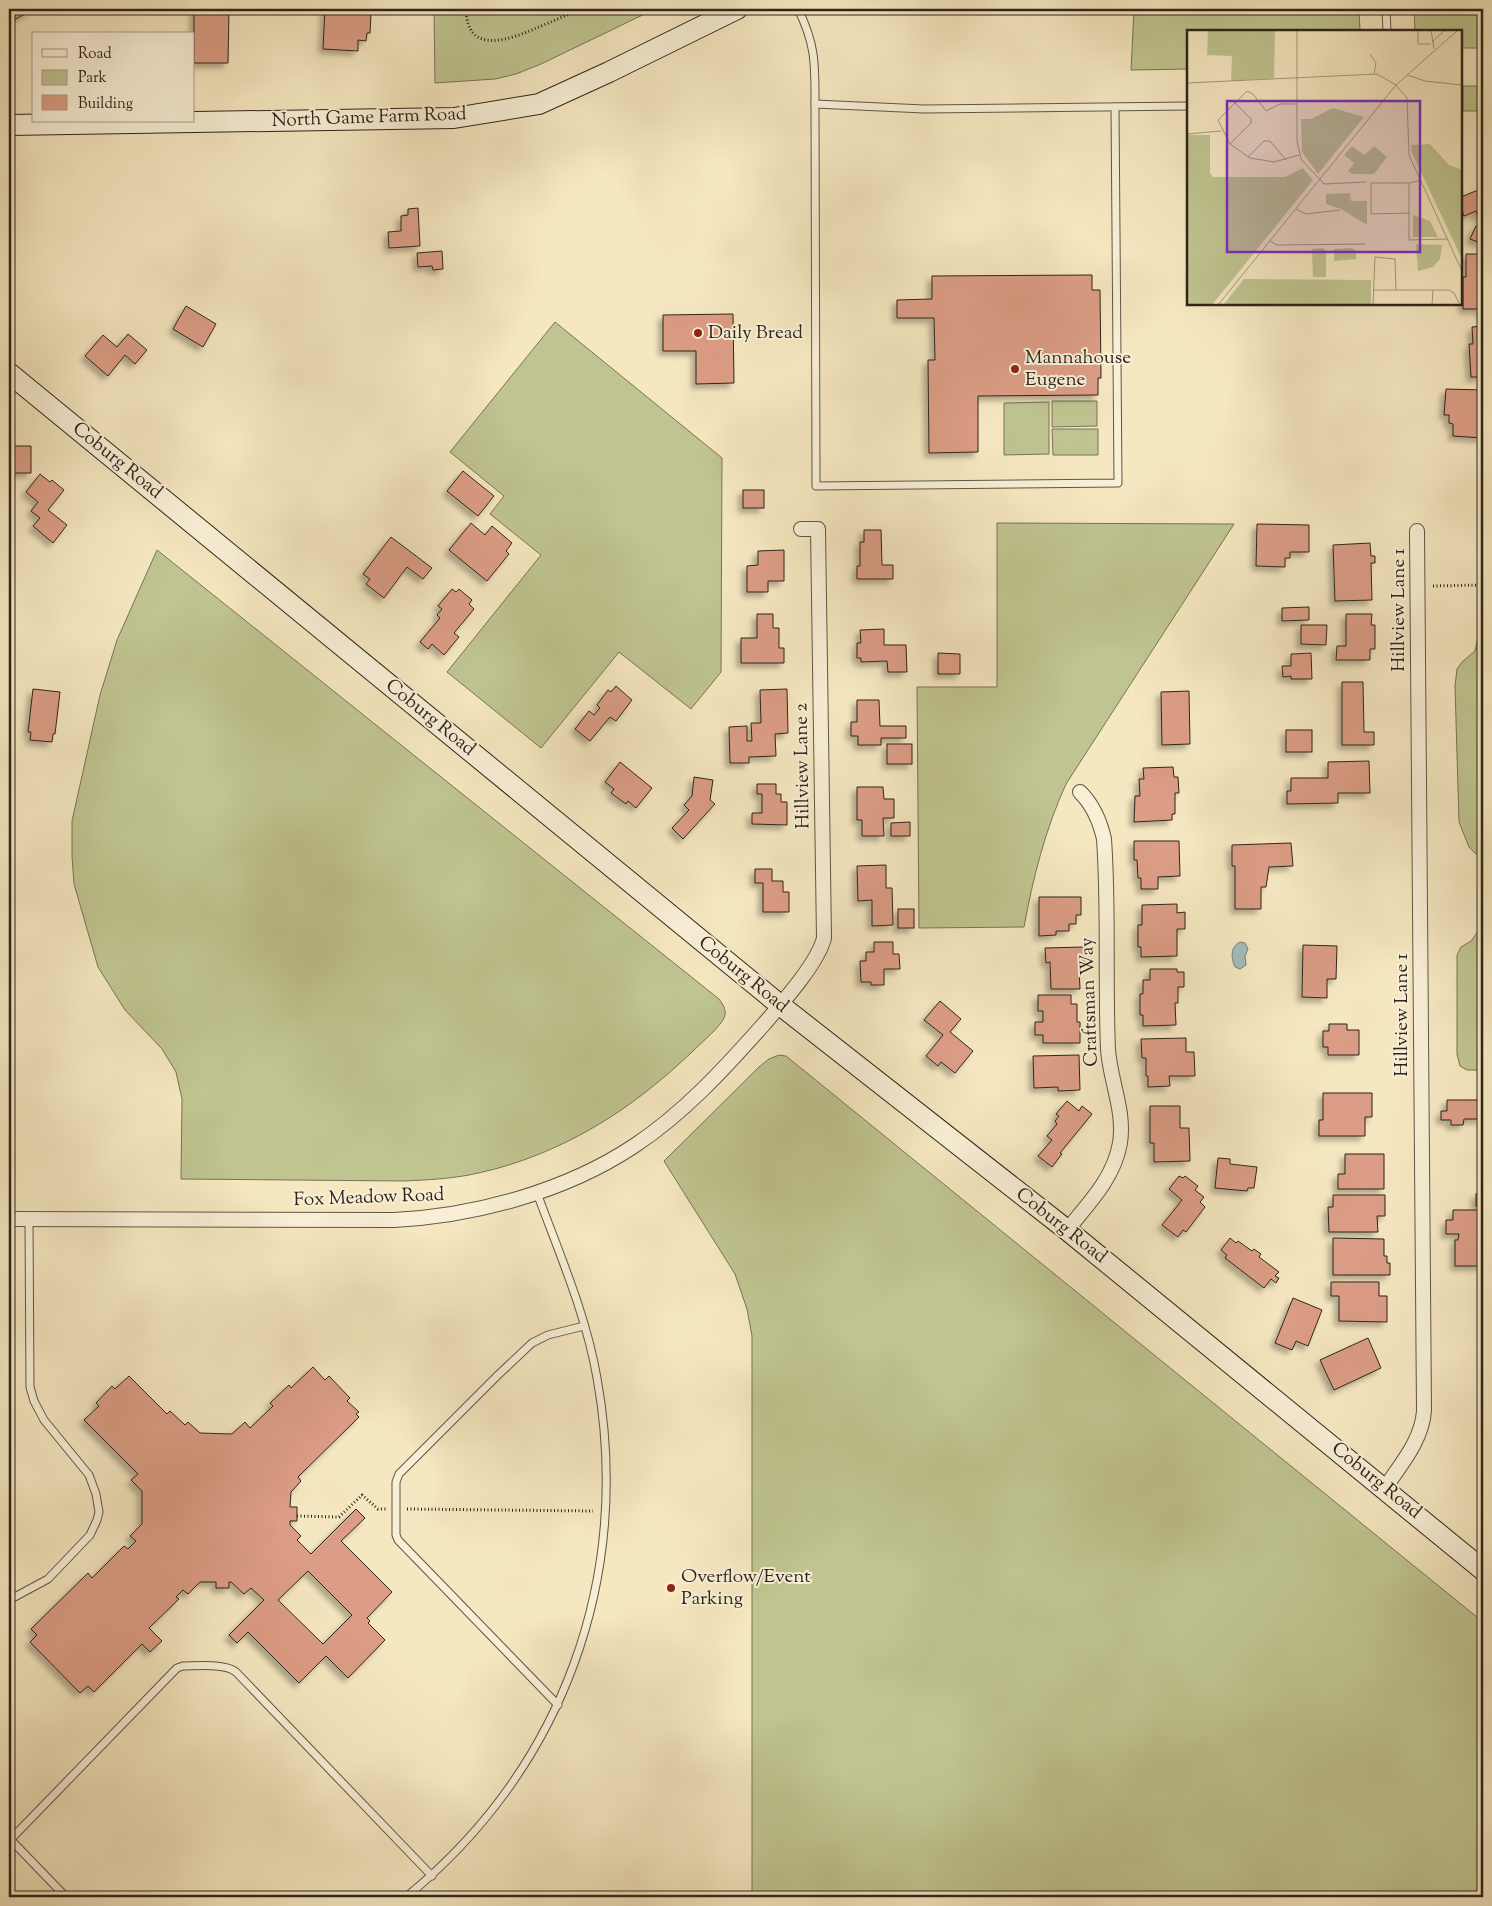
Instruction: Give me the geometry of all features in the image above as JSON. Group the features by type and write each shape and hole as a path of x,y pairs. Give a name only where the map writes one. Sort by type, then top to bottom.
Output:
{"main road":[{"name":"North Game Farm Road","path":"9,125 454,118 539,104 737,9"},
{"name":"Coburg Road","path":"9,373 780,1005 1067,1230 1483,1570"}],"street":[{"name":"Hillview Lane 2","path":"780,1005 820,953 825,930 818,529 801,529"},
{"name":"Hillview Lane 1","path":"1385,1488 1418,1437 1424,1411 1417,531"},
{"name":"Craftsman Way","path":"1067,1230 1107,1178 1116,1156 1121,1129 1118,1101 1108,1050 1104,839 1092,806 1080,792"},
{"name":"Fox Meadow Road","path":"9,1219 416,1219 464,1212 537,1192 610,1160 634,1146 663,1124 708,1084 780,1005"}],"lane":[{"path":"798,9 812,43 816,486 1118,483 1115,107"},
{"path":"1386,9 1387,30"},
{"path":"814,104 924,109 1187,106"},
{"path":"406,1897 432,1876 470,1838 500,1801 536,1746 558,1705 581,1648 590,1615 602,1554 606,1511 607,1464 603,1414 597,1378 584,1326 537,1192"},
{"path":"9,1600 48,1579 90,1536 97,1520 98,1512 96,1494 89,1475 44,1420 34,1401 30,1387 29,1219"},
{"path":"558,1705 398,1540 396,1535 396,1482 399,1474 498,1375 537,1339 584,1326"},
{"path":"66,1897 9,1839 177,1668 183,1666 224,1667 236,1672 432,1876"}],"path":[{"path":"466,9 466,21 470,29 481,40 495,41 513,38 582,9"},
{"path":"1417,586 1483,585"},
{"path":"297,1516 339,1517 362,1495 378,1509 606,1511"}],"green space":[{"path":"434,9 655,9 541,64 516,74 495,79 435,83"},
{"path":"1134,9 1359,9 1360,30 1187,30 1187,69 1131,70"},
{"path":"1414,9 1483,9 1483,48 1462,48 1462,30 1415,30"},
{"path":"1463,86 1483,86 1483,111 1463,111"},
{"path":"555,322 722,458 721,672 691,709 619,652 541,748 447,672 541,555 490,514 504,496 450,452"},
{"path":"1052,401 1097,401 1097,426 1052,427"},
{"path":"1049,402 1049,454 1004,455 1004,403"},
{"path":"1052,429 1098,429 1098,455 1053,455"},
{"path":"997,523 1234,524 1066,784 1040,854 1024,927 919,928 917,687 997,687"},
{"path":"157,550 719,999 724,1008 725,1016 718,1027 660,1080 632,1103 610,1117 566,1142 542,1153 494,1169 469,1175 404,1181 181,1179 182,1099 176,1072 162,1049 125,1010 98,967 74,884 72,856 72,821 100,695 117,640"},
{"path":"1483,630 1483,858 1469,847 1459,822 1455,686 1457,669 1475,651 1479,632"},
{"path":"1483,925 1483,1070 1467,1070 1460,1066 1457,1054 1457,955 1461,947 1471,941"},
{"path":"779,1055 786,1056 1483,1622 1483,1897 752,1897 752,1336 747,1309 735,1274 664,1161 759,1067 769,1059"}],"water":[{"path":"1240,942 1245,943 1248,949 1245,956 1246,965 1240,969 1235,967 1232,956 1234,947"}],"building":[{"path":"9,9 34,9 14,20"},
{"path":"194,9 229,9 228,63 195,63"},
{"path":"325,9 367,9 367,14 371,14 370,33 367,33 366,41 358,40 358,51 323,49"},
{"path":"1483,188 1483,244 1470,239 1476,226 1479,227 1482,218 1478,217 1476,211 1464,216 1462,197"},
{"path":"418,208 420,246 389,248 388,232 401,231 401,216 408,215 408,209"},
{"path":"442,251 443,269 433,270 432,266 418,267 417,253"},
{"path":"1466,254 1483,254 1483,315 1481,315 1481,309 1463,309 1463,277 1466,277"},
{"name":"Mannahouse Eugene","path":"1092,275 1092,290 1100,290 1101,378 1098,378 1098,395 978,396 978,452 929,453 928,360 935,360 934,318 897,318 897,300 932,299 932,276"},
{"path":"186,306 216,324 203,347 173,329"},
{"name":"Daily Bread","path":"733,314 734,383 696,384 696,351 663,351 663,315"},
{"path":"1483,326 1483,377 1471,377 1469,344 1473,344 1472,327"},
{"path":"128,334 147,350 135,364 125,355 108,376 85,356 103,335 117,347"},
{"path":"1446,389 1483,390 1483,438 1453,436 1453,424 1449,423 1449,415 1444,415"},
{"path":"9,441 14,441 14,446 31,446 31,473 9,473"},
{"path":"463,471 494,496 478,516 447,491"},
{"path":"40,474 50,482 52,480 64,490 48,510 67,525 53,543 33,526 40,518 31,511 38,502 26,492"},
{"path":"743,490 764,490 764,508 743,508"},
{"path":"471,523 485,535 492,526 512,543 506,551 509,554 487,581 449,550"},
{"path":"1257,524 1309,525 1309,552 1290,552 1290,558 1285,558 1285,567 1256,566"},
{"path":"864,530 881,530 882,565 893,565 893,579 857,579 857,566 860,566 860,542 864,542"},
{"path":"391,537 432,568 423,579 407,567 384,598 366,584 370,579 363,574"},
{"path":"1370,543 1371,556 1375,556 1375,563 1371,563 1372,600 1335,601 1333,545"},
{"path":"784,550 784,581 768,581 768,592 747,592 747,566 758,565 758,551"},
{"path":"452,589 456,592 459,589 472,600 469,604 474,609 454,633 459,637 444,655 432,644 428,649 420,642 440,618 437,615 442,609 438,606"},
{"path":"1309,607 1309,620 1282,621 1282,608"},
{"path":"757,614 773,614 773,628 779,628 779,648 784,648 784,663 741,663 741,638 757,638"},
{"path":"1346,614 1372,614 1371,625 1375,625 1375,649 1370,649 1370,660 1336,660 1337,646 1346,646"},
{"path":"1301,625 1327,625 1326,645 1301,644"},
{"path":"884,629 884,645 906,645 907,672 888,672 887,661 861,662 861,658 857,658 857,643 861,643 860,630"},
{"path":"938,653 960,654 960,674 938,674"},
{"path":"1311,653 1312,679 1291,679 1291,676 1283,677 1282,666 1291,666 1291,654"},
{"path":"1342,682 1363,682 1364,732 1374,732 1374,745 1342,745"},
{"path":"616,686 632,700 616,721 610,717 590,741 575,729 589,711 594,715 600,708 597,705 608,690 611,692"},
{"path":"33,689 60,692 55,734 53,734 52,742 30,740 31,732 28,732"},
{"path":"787,689 788,733 775,734 776,756 749,757 749,763 730,763 729,727 747,726 747,741 752,741 751,723 761,723 760,690"},
{"path":"1189,691 1190,744 1162,745 1161,692"},
{"path":"857,700 879,700 880,726 906,726 906,738 881,738 881,745 858,745 858,736 851,736 851,722 857,722"},
{"path":"1286,730 1312,730 1312,752 1286,752"},
{"path":"887,744 912,744 912,764 887,764"},
{"path":"1369,761 1370,793 1338,793 1338,803 1287,804 1287,791 1291,791 1291,778 1328,778 1328,762"},
{"path":"620,762 652,788 636,808 628,801 626,804 611,793 614,789 605,782"},
{"path":"1173,767 1174,777 1178,777 1179,793 1175,793 1175,814 1172,814 1172,820 1134,822 1135,796 1140,796 1139,779 1144,779 1143,768"},
{"path":"694,777 713,780 710,800 715,804 683,839 672,828 689,810 684,805 692,796"},
{"path":"757,784 776,784 776,794 781,794 781,802 787,802 787,825 752,824 752,813 762,813 762,794 757,794"},
{"path":"857,787 883,787 884,799 894,799 894,818 883,818 884,836 862,836 862,820 857,820"},
{"path":"910,822 910,836 891,836 891,823"},
{"path":"1134,841 1179,841 1180,876 1158,877 1158,889 1141,889 1141,878 1138,878 1137,860 1134,860"},
{"path":"1291,843 1293,866 1269,867 1266,887 1261,887 1261,909 1235,909 1235,866 1232,866 1232,845"},
{"path":"886,865 886,888 892,888 893,925 872,926 872,900 858,901 857,866"},
{"path":"755,869 772,869 772,881 783,881 783,892 789,892 789,912 763,912 763,883 755,883"},
{"path":"1039,897 1081,897 1081,915 1076,915 1076,924 1069,924 1069,931 1056,931 1056,935 1039,936"},
{"path":"1177,904 1177,913 1185,912 1185,929 1177,929 1177,956 1141,957 1141,947 1138,947 1138,925 1142,925 1142,905"},
{"path":"898,909 914,909 914,928 898,928"},
{"path":"874,942 893,942 893,954 899,954 900,969 884,969 884,985 871,985 871,982 861,982 860,961 866,961 866,952 874,952"},
{"path":"1303,945 1337,946 1336,979 1327,979 1327,998 1302,997"},
{"path":"1084,947 1085,968 1079,968 1080,989 1051,989 1050,962 1046,963 1045,948"},
{"path":"1150,969 1177,969 1177,972 1184,972 1184,987 1178,987 1178,1003 1175,1003 1176,1025 1143,1026 1143,1015 1140,1015 1140,994 1143,994 1143,980 1150,980"},
{"path":"1038,995 1071,995 1071,1004 1077,1004 1077,1022 1080,1022 1080,1043 1043,1043 1043,1035 1035,1035 1035,1022 1043,1022 1043,1011 1038,1011"},
{"path":"940,1001 961,1019 950,1032 973,1051 955,1073 941,1062 938,1066 926,1056 943,1035 924,1020"},
{"path":"1329,1024 1347,1024 1347,1030 1359,1030 1359,1055 1328,1055 1328,1047 1323,1047 1323,1031 1329,1031"},
{"path":"1186,1038 1186,1052 1194,1052 1195,1076 1169,1076 1170,1086 1148,1087 1146,1058 1142,1058 1141,1039"},
{"path":"1079,1055 1080,1090 1058,1091 1058,1087 1034,1088 1033,1056"},
{"path":"1323,1093 1372,1093 1372,1117 1365,1117 1365,1136 1319,1136 1319,1120 1323,1120"},
{"path":"1447,1100 1483,1100 1483,1119 1464,1119 1463,1125 1451,1125 1451,1120 1441,1120 1441,1111 1447,1111"},
{"path":"1067,1101 1079,1111 1082,1106 1092,1114 1060,1153 1062,1154 1052,1167 1038,1156 1052,1140 1047,1136 1057,1124 1055,1121 1059,1116 1056,1114"},
{"path":"1150,1106 1180,1106 1180,1128 1189,1128 1190,1161 1154,1162 1154,1143 1150,1143"},
{"path":"1345,1154 1384,1154 1384,1189 1338,1189 1338,1174 1345,1174"},
{"path":"1218,1158 1230,1159 1230,1164 1257,1167 1254,1188 1248,1188 1247,1191 1215,1188"},
{"path":"1179,1176 1183,1178 1185,1176 1198,1186 1195,1190 1204,1197 1200,1202 1205,1207 1186,1232 1183,1230 1178,1237 1162,1225 1182,1200 1169,1189"},
{"path":"1476,1194 1483,1194 1483,1206 1476,1206"},
{"path":"1333,1195 1385,1195 1385,1216 1377,1216 1378,1232 1329,1232 1328,1207 1333,1207"},
{"path":"1453,1210 1483,1210 1483,1266 1455,1266 1455,1240 1458,1240 1459,1234 1446,1234 1446,1220 1453,1220"},
{"path":"1230,1238 1236,1243 1238,1241 1252,1251 1254,1249 1261,1254 1259,1257 1279,1272 1275,1276 1279,1278 1276,1283 1271,1279 1264,1288 1225,1258 1227,1255 1221,1250"},
{"path":"1333,1238 1384,1239 1384,1256 1387,1256 1387,1263 1390,1263 1390,1275 1333,1275"},
{"path":"1331,1282 1379,1282 1379,1296 1387,1296 1387,1322 1339,1321 1339,1296 1331,1296"},
{"path":"1293,1298 1322,1310 1308,1346 1296,1341 1292,1350 1275,1343"},
{"path":"1368,1338 1381,1368 1334,1390 1320,1360"},
{"path":"313,1367 325,1380 329,1376 350,1398 347,1401 359,1412 356,1414 359,1417 298,1477 301,1481 291,1492 290,1507 297,1507 297,1521 290,1521 290,1525 301,1536 297,1540 311,1554 356,1509 365,1518 341,1541 392,1592 367,1618 370,1621 368,1623 385,1640 348,1678 326,1656 299,1683 248,1632 237,1643 229,1635 264,1600 251,1588 244,1594 231,1582 229,1582 229,1588 216,1588 216,1582 200,1582 188,1594 183,1590 176,1597 179,1599 149,1628 162,1641 150,1652 142,1644 94,1692 88,1686 80,1693 30,1642 37,1635 31,1629 88,1573 92,1578 124,1546 128,1549 136,1541 130,1536 142,1524 142,1491 131,1480 138,1474 84,1420 99,1406 96,1403 112,1386 115,1389 129,1376 167,1414 170,1411 185,1425 188,1422 200,1433 232,1434 245,1422 250,1428 273,1406 270,1403 289,1385 291,1388","holes":["308,1571 352,1615 323,1644 278,1600"]}],"place":[{"name":"Daily Bread","path":"698,333"},
{"name":"Mannahouse Eugene","path":"1015,369"},
{"name":"Overflow/Event Parking","path":"671,1588"}]}
